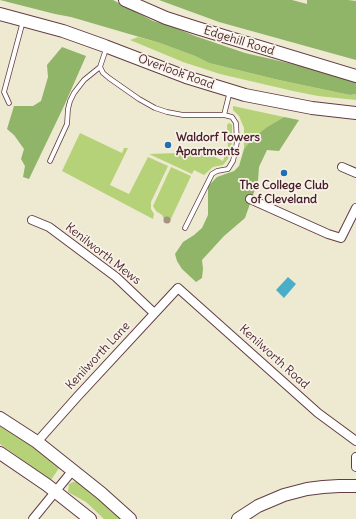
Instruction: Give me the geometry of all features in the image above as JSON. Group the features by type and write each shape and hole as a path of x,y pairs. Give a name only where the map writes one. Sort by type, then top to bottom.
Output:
{"street":[{"name":"Edgehill Road","path":"125,0 166,18 356,76"},
{"name":"Overlook Road","path":"0,14 63,31 186,77 230,91 312,108 356,113"},
{"path":"342,167 356,173"},
{"path":"250,199 328,234 341,238 356,208"},
{"name":"Kenilworth Mews","path":"32,220 49,227 116,277 154,313"},
{"name":"Kenilworth Lane","path":"37,442 77,396 178,288"},
{"name":"Kenilworth Road","path":"178,288 318,413 356,441"},
{"path":"0,418 37,442 73,470 130,519"},
{"path":"0,452 55,491 90,519"},
{"path":"356,457 356,466"},
{"path":"33,519 73,470"},
{"path":"238,519 258,506 284,495 306,489 356,486"}],"lane":[{"path":"9,103 4,92 23,20"},
{"path":"50,161 67,124 68,108 74,93 90,73 100,67 107,47"},
{"path":"100,67 103,73 114,82 155,108 183,116 224,115 232,117 236,123 237,142 233,161 228,169 216,171 212,174 185,228"},
{"path":"224,115 230,91"}],"green space":[{"path":"0,0 113,0 153,21 245,53 297,65 356,82 356,94 350,95 209,63 160,43 71,17"},
{"path":"159,0 292,0 307,4 307,0 356,1 356,60 219,22"},
{"path":"138,37 160,43 209,63 350,95 356,94 356,100 318,96 220,74 183,62 130,40"},
{"path":"62,47 86,56 29,179 23,177 25,166 21,159 24,149 14,135 7,129 14,106 33,106 41,101 48,77 47,65"},
{"path":"233,106 284,117 267,127 252,139 244,149 244,128 239,116 233,110"},
{"path":"284,117 299,120 279,151 267,150 259,167 258,181 245,218 224,236 202,260 202,278 196,282 182,269 175,254 183,242 202,228 208,215 208,186 217,177 234,171 239,166 244,149 252,139 267,127"},
{"path":"229,123 232,125 232,142 228,159 223,165 213,167 204,175 194,170 192,174 149,154 206,152 223,161 228,147 227,125"},
{"path":"80,133 122,153 124,148 128,148 110,185 129,194 148,157 168,166 151,202 151,209 154,214 153,219 62,171"},
{"path":"171,167 191,176 169,223 165,221 162,215 156,211 153,206"},
{"path":"0,424 61,465 51,480 0,444"},
{"path":"79,481 122,519 104,519 86,502 68,492 69,484"}],"water":[{"path":"288,277 296,284 284,298 276,290"}],"place":[{"name":"Waldorf Towers Apartments","path":"168,145"},
{"name":"The College Club of Cleveland","path":"284,173"}]}
